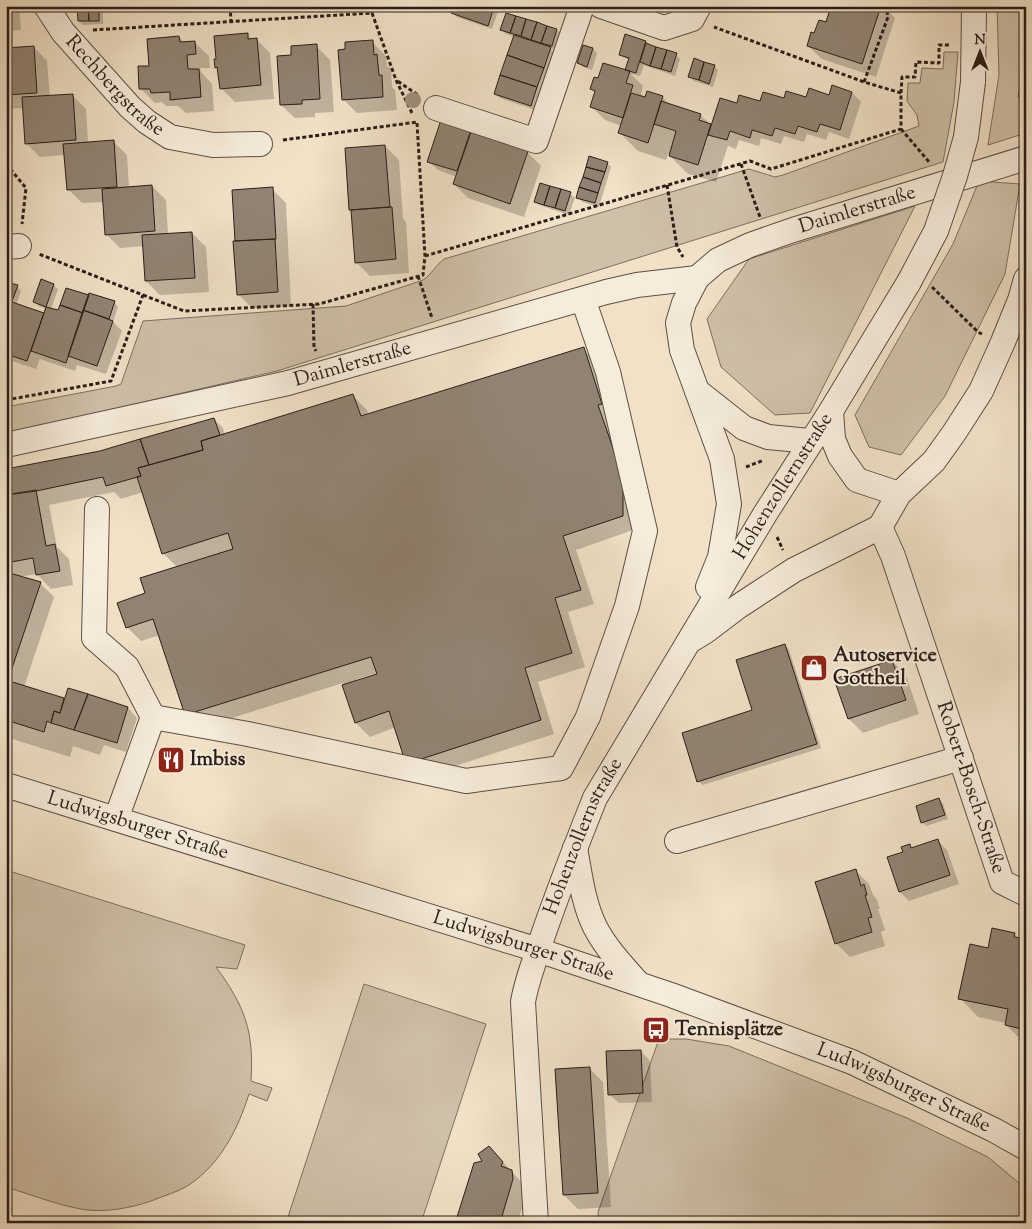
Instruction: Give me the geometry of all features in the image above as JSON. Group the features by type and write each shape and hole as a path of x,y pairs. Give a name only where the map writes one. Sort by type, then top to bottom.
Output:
{"street":[{"name":"Rechbergstraße","path":"46,6 63,32 130,107 147,122 170,137 213,146 260,144"},
{"path":"436,108 536,141 582,6"},
{"path":"601,6 664,28 695,13"},
{"name":"Hohenzollernstraße","path":"536,1223 523,1002 527,978 548,917 595,798 765,514 831,411 912,276 936,231 966,137 973,82 974,6"},
{"name":"Daimlerstraße","path":"687,643 720,557 729,504 722,458 682,350 678,323 684,303 697,278 718,260 769,239 1026,158"},
{"name":"Daimlerstraße","path":"6,445 279,386 636,285 697,278"},
{"path":"687,643 794,570 880,527 898,494 934,461 981,391 1020,300 1026,278"},
{"path":"153,717 248,734 466,781 561,768 588,717 627,606 645,531 608,372 582,299"},
{"path":"696,391 744,428 768,437 810,441"},
{"path":"831,411 833,438 840,456 857,480 898,494"},
{"path":"97,510 94,638 127,667 153,717 116,819"},
{"name":"Robert-Bosch-Straße","path":"880,527 893,556 1002,882 1026,894"},
{"path":"677,840 960,758"},
{"name":"Ludwigsburger Straße","path":"6,785 538,950 639,984 852,1062 994,1130 1026,1148"},
{"path":"574,848 586,902 594,926 612,954 639,984"}],"path":[{"path":"230,6 231,21"},
{"path":"6,164 26,188 13,246 184,311 313,304 423,275 425,256 417,122 396,80 370,6"},
{"path":"864,82 888,17 886,6"},
{"path":"63,32 372,13"},
{"path":"695,13 864,82 901,93"},
{"path":"938,185 930,162 901,129 902,77 915,77 916,62 939,63 939,45 974,46"},
{"path":"396,80 436,108"},
{"path":"260,144 417,122"},
{"path":"425,256 750,161 771,169 901,129"},
{"path":"741,164 769,239"},
{"path":"667,185 677,247 697,278"},
{"path":"418,276 440,339"},
{"path":"912,276 978,332 1003,342"},
{"path":"6,400 111,381 143,295"},
{"path":"313,304 314,347 324,373"},
{"path":"765,514 794,570"}],"shaded area":[{"path":"997,6 1026,6 1026,62 1018,97 1026,95 1026,133 988,145 999,75"},
{"path":"944,52 958,52 954,102 943,162 277,371 6,434 6,407 121,384 143,321 346,306 423,280 444,259 749,169 775,177 783,175 919,126 917,115 907,101 908,83 920,83 922,68 943,69"},
{"path":"979,181 1020,184 1005,274 945,396 901,455 869,447 855,415 953,244"},
{"path":"915,206 810,413 775,415 721,367 707,319 749,259"},
{"path":"6,870 245,945 237,969 216,967 241,1007 249,1033 252,1063 251,1081 272,1088 267,1101 249,1094 234,1132 227,1144 210,1166 189,1185 136,1206 111,1210 87,1210 66,1206 6,1187"},
{"path":"364,984 486,1024 421,1223 286,1223"},
{"path":"659,1039 686,1039 729,1046 907,1118 988,1157 1026,1189 1026,1223 599,1223 598,1212"}],"building":[{"path":"77,6 88,6 89,21 78,21"},
{"path":"88,6 99,6 99,21 89,21"},
{"path":"453,6 494,7 488,26 451,13"},
{"path":"831,6 881,6 862,64 807,46 811,32 814,33 819,20 826,22"},
{"path":"506,13 516,16 510,33 500,30"},
{"path":"516,16 526,19 521,36 510,33"},
{"path":"526,19 537,22 531,40 521,36"},
{"path":"537,22 547,26 541,43 531,40"},
{"path":"547,26 557,29 552,46 541,43"},
{"path":"248,33 248,39 257,38 261,85 220,89 217,67 215,68 214,36"},
{"path":"625,34 646,41 636,73 625,70 629,58 619,55"},
{"path":"514,35 551,47 544,68 507,55"},
{"path":"179,36 180,42 195,41 196,54 187,55 188,69 199,69 201,97 170,100 170,92 151,93 150,89 139,89 138,66 149,66 147,39"},
{"path":"373,40 374,55 377,54 379,75 382,75 383,97 342,100 338,50 345,49 345,42"},
{"path":"646,43 656,47 650,66 640,62"},
{"path":"317,44 320,99 302,100 302,104 280,105 277,56 291,55 291,46"},
{"path":"583,45 593,48 587,67 577,63"},
{"path":"34,46 37,93 6,95 6,48"},
{"path":"656,47 667,50 661,69 650,66"},
{"path":"667,50 677,53 671,72 661,69"},
{"path":"507,55 544,68 537,87 500,75"},
{"path":"694,58 704,62 699,80 688,77"},
{"path":"704,62 715,65 709,84 699,80"},
{"path":"603,63 630,71 626,83 633,85 623,118 590,107 595,91 590,89 594,77 598,78"},
{"path":"500,75 537,87 531,106 494,94"},
{"path":"832,85 852,92 840,130 820,124 817,132 798,126 795,134 775,128 772,136 752,130 750,138 730,131 727,140 708,135 720,98 737,103 739,95 760,101 763,92 784,98 786,91 806,97 809,88 829,95"},
{"path":"647,91 663,96 648,143 618,133 631,93 645,97"},
{"path":"73,94 76,140 25,144 22,97"},
{"path":"661,101 701,114 699,120 711,124 698,165 669,156 676,131 654,124"},
{"path":"442,117 472,127 457,171 427,162"},
{"path":"471,132 528,151 510,204 453,184"},
{"path":"114,140 117,187 67,190 63,144"},
{"path":"385,145 390,207 349,210 345,148"},
{"path":"589,156 608,162 605,172 586,167"},
{"path":"586,167 605,172 601,183 583,177"},
{"path":"583,177 601,183 598,193 579,187"},
{"path":"540,183 550,186 544,205 534,202"},
{"path":"152,185 155,231 105,235 102,189"},
{"path":"550,186 561,189 555,208 544,205"},
{"path":"273,187 276,239 235,241 232,190"},
{"path":"579,187 598,193 595,203 576,198"},
{"path":"561,189 571,192 565,211 555,208"},
{"path":"392,207 396,259 355,263 351,210"},
{"path":"192,232 195,278 145,281 142,235"},
{"path":"275,239 278,292 237,295 233,241"},
{"path":"41,279 54,284 46,307 33,302"},
{"path":"6,282 18,285 11,304 6,303"},
{"path":"66,288 89,295 83,313 60,305"},
{"path":"89,293 115,301 109,319 83,310"},
{"path":"12,302 44,313 27,361 6,354 6,319"},
{"path":"60,305 83,313 66,363 31,351 46,307 58,310"},
{"path":"83,310 113,321 97,366 68,356"},
{"path":"584,347 602,404 598,405 616,457 623,489 623,516 563,536 581,590 555,598 572,653 525,668 541,720 406,764 389,711 355,723 342,685 377,674 371,657 185,715 153,619 126,628 117,603 145,593 140,578 233,549 228,533 162,554 137,477 141,476 138,468 203,450 201,441 353,394 361,416"},
{"path":"214,418 220,435 201,441 203,450 149,465 140,439"},
{"path":"140,439 149,465 138,468 141,476 106,486 103,477 36,491 6,495 6,469 100,451"},
{"path":"36,490 46,546 55,544 60,571 36,575 33,558 6,563 6,495"},
{"path":"6,572 41,582 8,680 6,680"},
{"path":"785,644 817,744 697,782 682,733 752,710 736,660"},
{"path":"892,660 906,700 848,719 834,679"},
{"path":"6,680 64,698 60,713 54,711 51,723 47,721 44,732 6,720"},
{"path":"68,688 88,694 74,730 51,723 54,711 60,713"},
{"path":"88,694 128,707 117,743 74,730"},
{"path":"939,798 945,815 921,823 916,806"},
{"path":"938,839 950,875 899,892 887,857 903,852 901,847 910,844 911,848"},
{"path":"856,869 861,886 864,884 867,895 865,895 872,917 868,918 872,932 835,944 815,882"},
{"path":"992,928 1015,933 1014,937 1026,939 1026,1043 1020,1040 1022,1029 1005,1025 1008,1009 958,999 970,944 988,948"},
{"path":"641,1050 643,1093 608,1095 606,1051"},
{"path":"590,1067 598,1193 563,1195 555,1069"},
{"path":"489,1146 503,1162 501,1166 512,1170 513,1179 500,1223 462,1223 457,1217 474,1163 482,1161 478,1154"}],"place":[{"name":"Autoservice Gottheil","path":"814,668"},
{"name":"Imbiss","path":"171,760"},
{"name":"Tennisplätze","path":"656,1030"}]}
